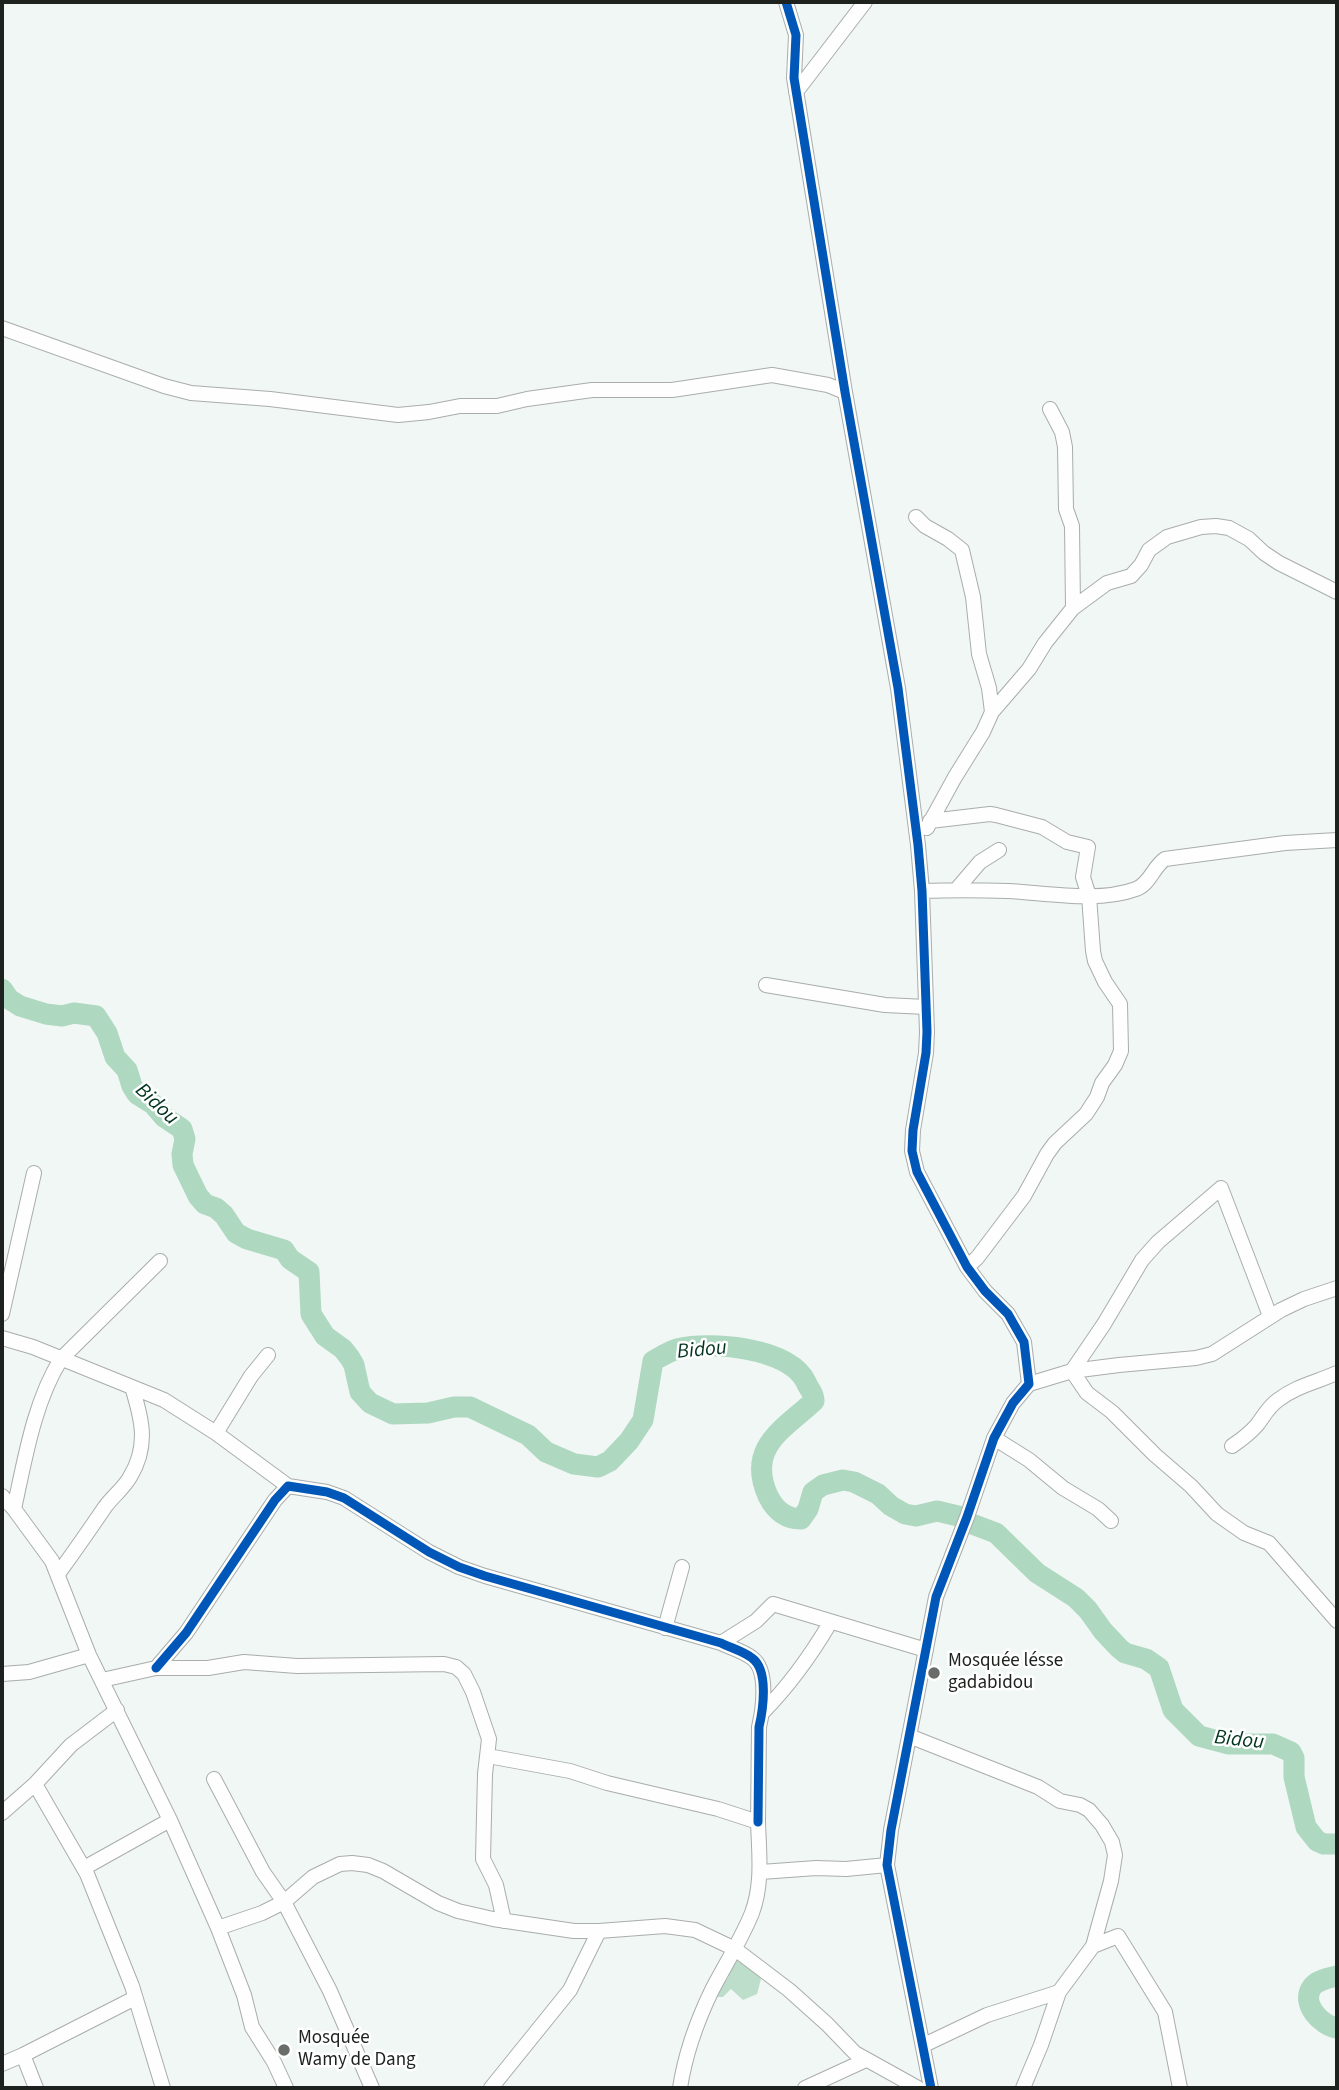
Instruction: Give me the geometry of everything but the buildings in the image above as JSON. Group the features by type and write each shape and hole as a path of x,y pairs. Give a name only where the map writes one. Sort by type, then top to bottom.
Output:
{"street":[{"path":"786,2 796,35 796,92 845,392 898,688 918,845 922,891 926,1054 912,1151 917,1172 967,1267 985,1291 1008,1314 1024,1342 1029,1384"},
{"path":"796,92 865,2"},
{"path":"2,328 164,386 191,393 270,398 398,415 460,406 496,406 592,390 672,390 772,374 828,385 845,392"},
{"path":"1050,409 1062,432 1065,447 1066,509 1073,539 1073,608"},
{"path":"916,517 962,550 973,597 979,654 989,688 992,712"},
{"path":"918,845 992,712 1029,669 1045,643 1073,608 1107,583 1131,576 1151,548 1167,537 1201,527 1229,528 1240,533 1279,563 1337,592"},
{"path":"930,821 990,814 1042,827 1067,842 1085,846 1088,850 1083,865 1083,877 1089,896 1095,961 1105,982 1118,999 1122,1012 1119,1058 1102,1083 1097,1097 1086,1114 1055,1143 1024,1196 967,1267"},
{"path":"922,891 1089,896 1135,890 1144,885 1165,859 1286,843 1337,841"},
{"path":"956,890 980,862 999,850"},
{"path":"766,985 885,1005 926,1007"},
{"path":"2,1314 34,1173"},
{"path":"1072,1371 1104,1324 1142,1259 1222,1188 1270,1316"},
{"path":"15,1509 39,1406 49,1377 61,1359 160,1261"},
{"path":"931,2088 887,1865 936,1597 994,1438 1013,1403 1029,1384 1072,1371 1196,1359 1212,1354 1270,1316 1304,1298 1335,1292"},
{"path":"2,1338 164,1400 216,1433 288,1486 327,1492 344,1498 429,1552 459,1567 721,1643 757,1662 763,1682 757,1784 761,1872 752,1912 704,2009 691,2042 680,2088"},
{"path":"216,1433 251,1376 268,1355"},
{"path":"1072,1371 1087,1393 1112,1412 1217,1514 1244,1533 1269,1543 1337,1621"},
{"path":"1232,1446 1247,1435 1279,1399 1298,1387 1337,1373"},
{"path":"58,1574 108,1503 130,1478 137,1462 142,1421 132,1387"},
{"path":"994,1438 1029,1460 1063,1488 1098,1509 1111,1521"},
{"path":"156,1668 186,1633 275,1500 288,1486"},
{"path":"2,1496 41,1544 58,1574 89,1655 170,1821 218,1928 244,1995 252,2027 274,2062 286,2088"},
{"path":"665,1628 682,1567"},
{"path":"721,1643 756,1621 773,1604 926,1650"},
{"path":"762,1713 811,1654 830,1623"},
{"path":"2,1674 29,1672 89,1655"},
{"path":"102,1680 156,1668 218,1668 244,1662 298,1666 444,1664 456,1667 464,1674 483,1718 489,1742 485,1774 483,1859 496,1885 504,1921"},
{"path":"2,1813 35,1784 71,1745 117,1710"},
{"path":"909,1736 1038,1787 1060,1801 1080,1805 1094,1814 1110,1836 1115,1855 1108,1898 1093,1947 1059,1992 1023,2088"},
{"path":"488,1756 570,1770 607,1783 758,1822"},
{"path":"214,1779 263,1872 284,1902 330,1991 372,2088"},
{"path":"35,1784 84,1868 132,1986 163,2088"},
{"path":"84,1868 170,1821"},
{"path":"218,1928 262,1913 284,1902 313,1877 340,1864 352,1863 383,1871 438,1903 458,1911 504,1921 552,1929 599,1931 665,1926 695,1930 735,1949 789,1990 855,2053 918,2088"},
{"path":"761,1872 887,1865"},
{"path":"492,2088 570,1990 599,1931"},
{"path":"1093,1947 1118,1936 1152,1990 1167,2018 1180,2088"},
{"path":"923,2045 987,2015 1059,1992"},
{"path":"2,2064 135,1998"},
{"path":"23,2055 36,2088"},
{"path":"805,2088 866,2060"}],"green space":[{"path":"735,1956 744,1960 761,1979 757,1994 743,2000 731,1989 723,1997 717,1997 714,1991 721,1981 727,1980 728,1965"}],"waterway":[{"name":"Bidou","path":"2,989 9,999 20,1006 46,1014 62,1016 74,1013 96,1016 107,1033 115,1057 127,1070 137,1094 182,1129 185,1139 183,1165 198,1196 205,1204 224,1215 236,1233 284,1250 290,1259 309,1272 311,1314 325,1336 343,1349 350,1358 360,1392 370,1403 393,1414 428,1413 454,1407 470,1407 528,1435 546,1452 574,1464 598,1467 610,1461 629,1441 643,1420 653,1361 658,1358 677,1349 709,1346 748,1349 783,1361 797,1370 806,1382 814,1401 780,1430 765,1452 762,1479 768,1496 777,1509 785,1515 801,1519 808,1509 813,1492 823,1485 843,1480 854,1482 878,1494 905,1514 916,1516 937,1511 958,1516 996,1533 1037,1573 1076,1598 1125,1653 1146,1659 1159,1668 1173,1710 1199,1736 1229,1744 1273,1744 1291,1752 1306,1827 1317,1841 1337,1844"},
{"name":"Bidou","path":"1337,1976 1314,1985 1309,1994 1314,2013 1325,2023 1337,2028"}],"cycle path":[{"path":"786,2 796,35 794,78 845,392 898,688 918,845 927,1032 912,1151 917,1172 967,1267 985,1291 1008,1314 1024,1342 1029,1384 1013,1403 994,1438 936,1597 891,1830 887,1865 931,2088"},
{"path":"156,1668 186,1633 275,1500 288,1486 327,1492 344,1498 429,1552 459,1567 721,1643 752,1658 761,1671 763,1681 759,1727 758,1822"}],"place":[{"name":"Mosquée lésse gadabidou","path":"934,1673"},
{"name":"Mosquée Wamy de Dang","path":"284,2050"}]}
